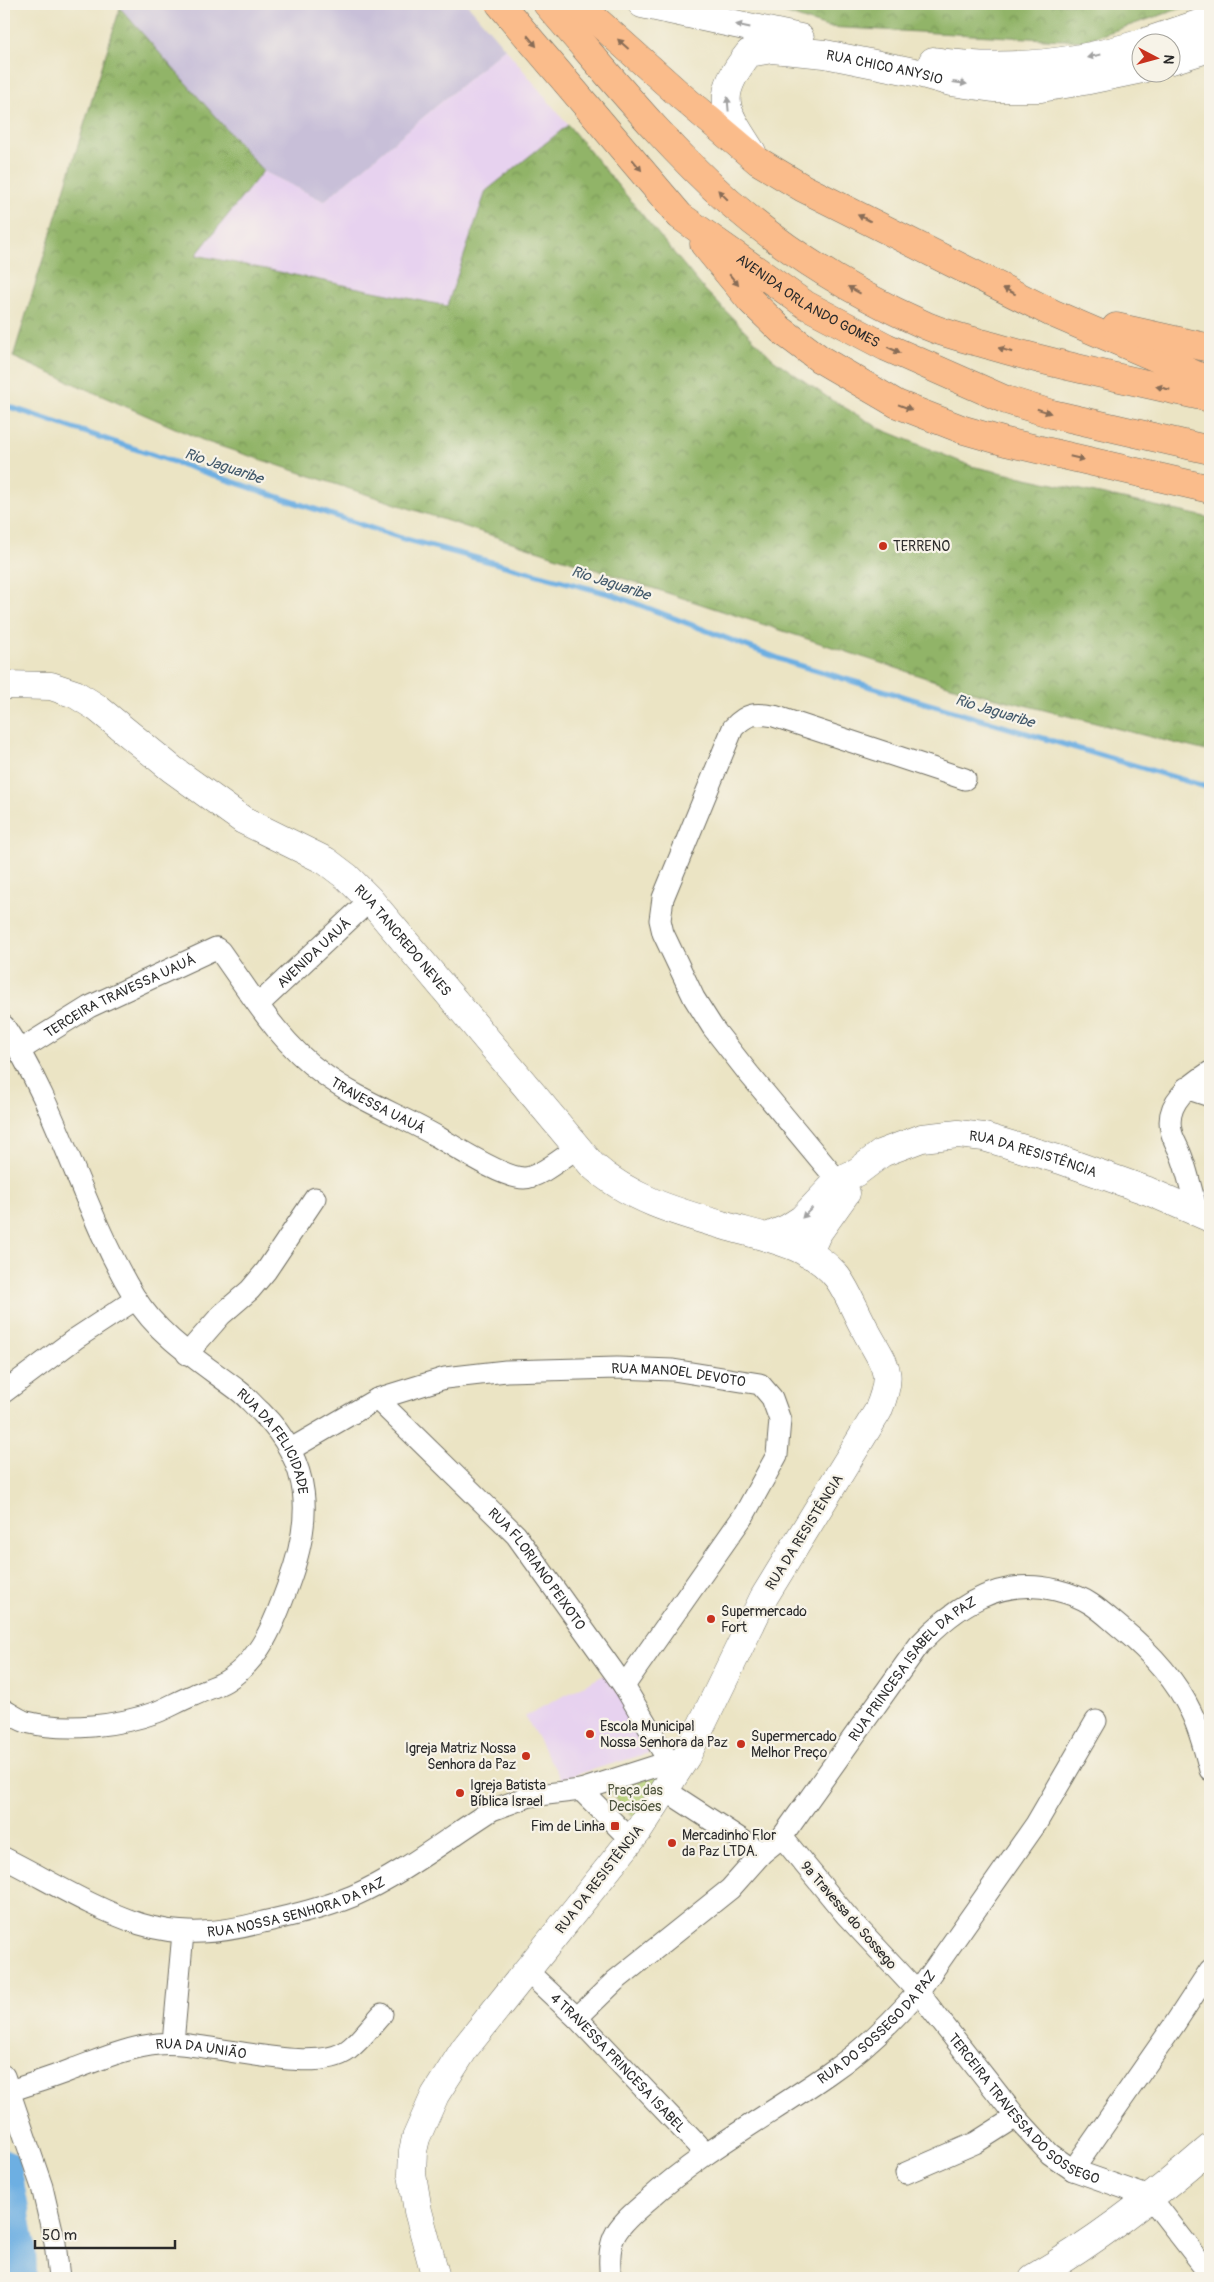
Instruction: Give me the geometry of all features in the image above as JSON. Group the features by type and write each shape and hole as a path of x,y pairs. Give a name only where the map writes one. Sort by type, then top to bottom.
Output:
{"main road":[{"name":"AVENIDA ORLANDO GOMES","path":"500,4 680,216 806,305 886,347 1006,400 1052,414 1210,450"},
{"path":"547,4 634,103 728,200 768,233 845,285 929,327 1020,354 1210,398"},
{"path":"578,4 681,96 758,161 803,188 1052,313 1210,381"},
{"path":"680,216 751,301 781,330 820,359 897,404 964,430 1006,442 1210,490"},
{"path":"1052,313 1210,348"}],"street":[{"name":"RUA CHICO ANYSIO","path":"642,4 850,48 961,64 987,66 1020,65 1085,58 1132,46"},
{"name":"RUA CHICO ANYSIO","path":"1175,32 1210,20"},
{"path":"1182,57 1210,48"},
{"name":"RUA CHICO ANYSIO","path":"758,161 730,118 726,99 730,82 749,53 772,49 825,54 919,73 951,82 993,88 1041,88 1084,82 1132,71"},
{"name":"RUA TANCREDO NEVES","path":"4,685 51,686 75,694 96,708 172,769 243,820 326,861 347,877 370,900 576,1149 608,1180 632,1194 657,1205 767,1237"},
{"path":"847,1182 713,1028 694,998 663,933 660,920 663,898 734,728 743,717 752,714 774,716 965,780"},
{"name":"AVENIDA UAUÁ","path":"258,1004 370,900"},
{"name":"TERCEIRA TRAVESSA UAUÁ","path":"20,1050 89,1007 211,949 216,948 220,951"},
{"name":"TRAVESSA UAUÁ","path":"220,951 289,1045 322,1073 366,1101 416,1124 503,1172 516,1177 531,1177 576,1149"},
{"name":"RUA DA FELICIDADE","path":"4,1026 20,1050 56,1122 95,1221 136,1299 157,1325 186,1354 243,1394 274,1425 291,1449 300,1473 304,1525 296,1564 275,1620 263,1644 247,1664 227,1681 155,1712 121,1721 77,1727 24,1721 4,1710"},
{"path":"1204,1215 1170,1128 1172,1109 1186,1088 1210,1072"},
{"path":"1186,1088 1210,1096"},
{"name":"RUA DA RESISTÊNCIA","path":"767,1237 788,1228 802,1219 882,1153 908,1142 937,1135 970,1135 1061,1160 1148,1191 1204,1215"},
{"name":"RUA DA RESISTÊNCIA","path":"808,1254 816,1234 847,1182"},
{"path":"186,1354 222,1315 250,1290 266,1271 316,1198"},
{"name":"RUA DA RESISTÊNCIA","path":"436,2278 413,2183 413,2151 416,2138 435,2095 455,2064 631,1840 665,1790 678,1760 764,1597 878,1411 887,1390 887,1370 837,1277 808,1254 767,1237"},
{"path":"4,1392 75,1339 136,1299"},
{"name":"RUA MANOEL DEVOTO","path":"291,1449 377,1399 445,1378 506,1371 617,1368 674,1370 760,1384 772,1398 780,1420 777,1455 744,1515 624,1686"},
{"name":"RUA FLORIANO PEIXOTO","path":"377,1399 516,1536 678,1760"},
{"name":"RUA PRINCESA ISABEL DA PAZ","path":"577,2018 615,1981 730,1889 762,1853 782,1837 919,1645 938,1624 956,1610 1004,1588 1019,1586 1046,1588 1068,1593 1090,1604 1133,1638 1176,1684 1192,1712 1210,1770"},
{"name":"RUA DO SOSSEGO DA PAZ","path":"610,2278 611,2247 614,2236 635,2212 664,2185 706,2154 767,2116 862,2050 896,2017 918,1992 1036,1824 1096,1721"},
{"name":"RUA NOSSA SENHORA DA PAZ","path":"4,1858 107,1910 140,1923 183,1933 238,1929 314,1911 354,1896 385,1880 492,1810 530,1796 581,1790 678,1760"},
{"path":"581,1790 631,1840"},
{"path":"665,1790 762,1853"},
{"name":"9ª Travessa do Sossego","path":"782,1837 846,1914 918,1992"},
{"path":"173,2043 183,1933"},
{"path":"1073,2170 1210,1970"},
{"name":"4 TRAVESSA PRINCESA ISABEL","path":"528,1972 577,2018 706,2154"},
{"name":"TERCEIRA TRAVESSA DO SOSSEGO","path":"918,1992 1016,2116 1050,2154 1073,2170 1150,2197"},
{"name":"RUA DA UNIÃO","path":"7,2084 117,2053 142,2047 173,2043 256,2055 324,2059 336,2057 348,2050 382,2014"},
{"path":"7,2084 42,2187 55,2243 59,2278"},
{"path":"906,2173 975,2143 1016,2116"},
{"path":"1033,2278 1074,2254 1150,2197 1210,2148"},
{"path":"1150,2197 1210,2274"}],"shaded area":[{"path":"121,4 467,4 505,48 324,201 263,171 120,8"},
{"path":"505,48 568,125 486,191 447,306 196,255 263,171 324,201"},
{"name":"Escola Municipal Nossa Senhora da Paz","path":"608,1673 656,1751 561,1779 525,1716"}],"green space":[{"path":"757,4 1194,4 1083,41 827,27"},
{"path":"120,8 263,171 196,255 447,306 486,191 568,125 702,287 773,359 827,397 881,429 971,466 1210,518 1210,752 957,688 207,442 13,357"},
{"name":"Praça das Decisões","path":"673,1769 637,1821 610,1792"}],"waterway":[{"name":"Rio Jaguaribe","path":"4,405 401,538 614,595 788,662 1210,788"},
{"path":"4,2166 19,2248 20,2278"}],"place":[{"name":"TERRENO","path":"883,546"},
{"name":"Supermercado Fort","path":"711,1619"},
{"name":"Escola Municipal Nossa Senhora da Paz","path":"590,1734"},
{"name":"Supermercado Melhor Preço","path":"741,1744"},
{"name":"Igreja Matriz Nossa Senhora da Paz","path":"526,1756"},
{"name":"Igreja Batista Bíblica Israel","path":"460,1793"},
{"name":"Fim de Linha","path":"615,1826"},
{"name":"Mercadinho Flor da Paz LTDA.","path":"672,1843"}]}
